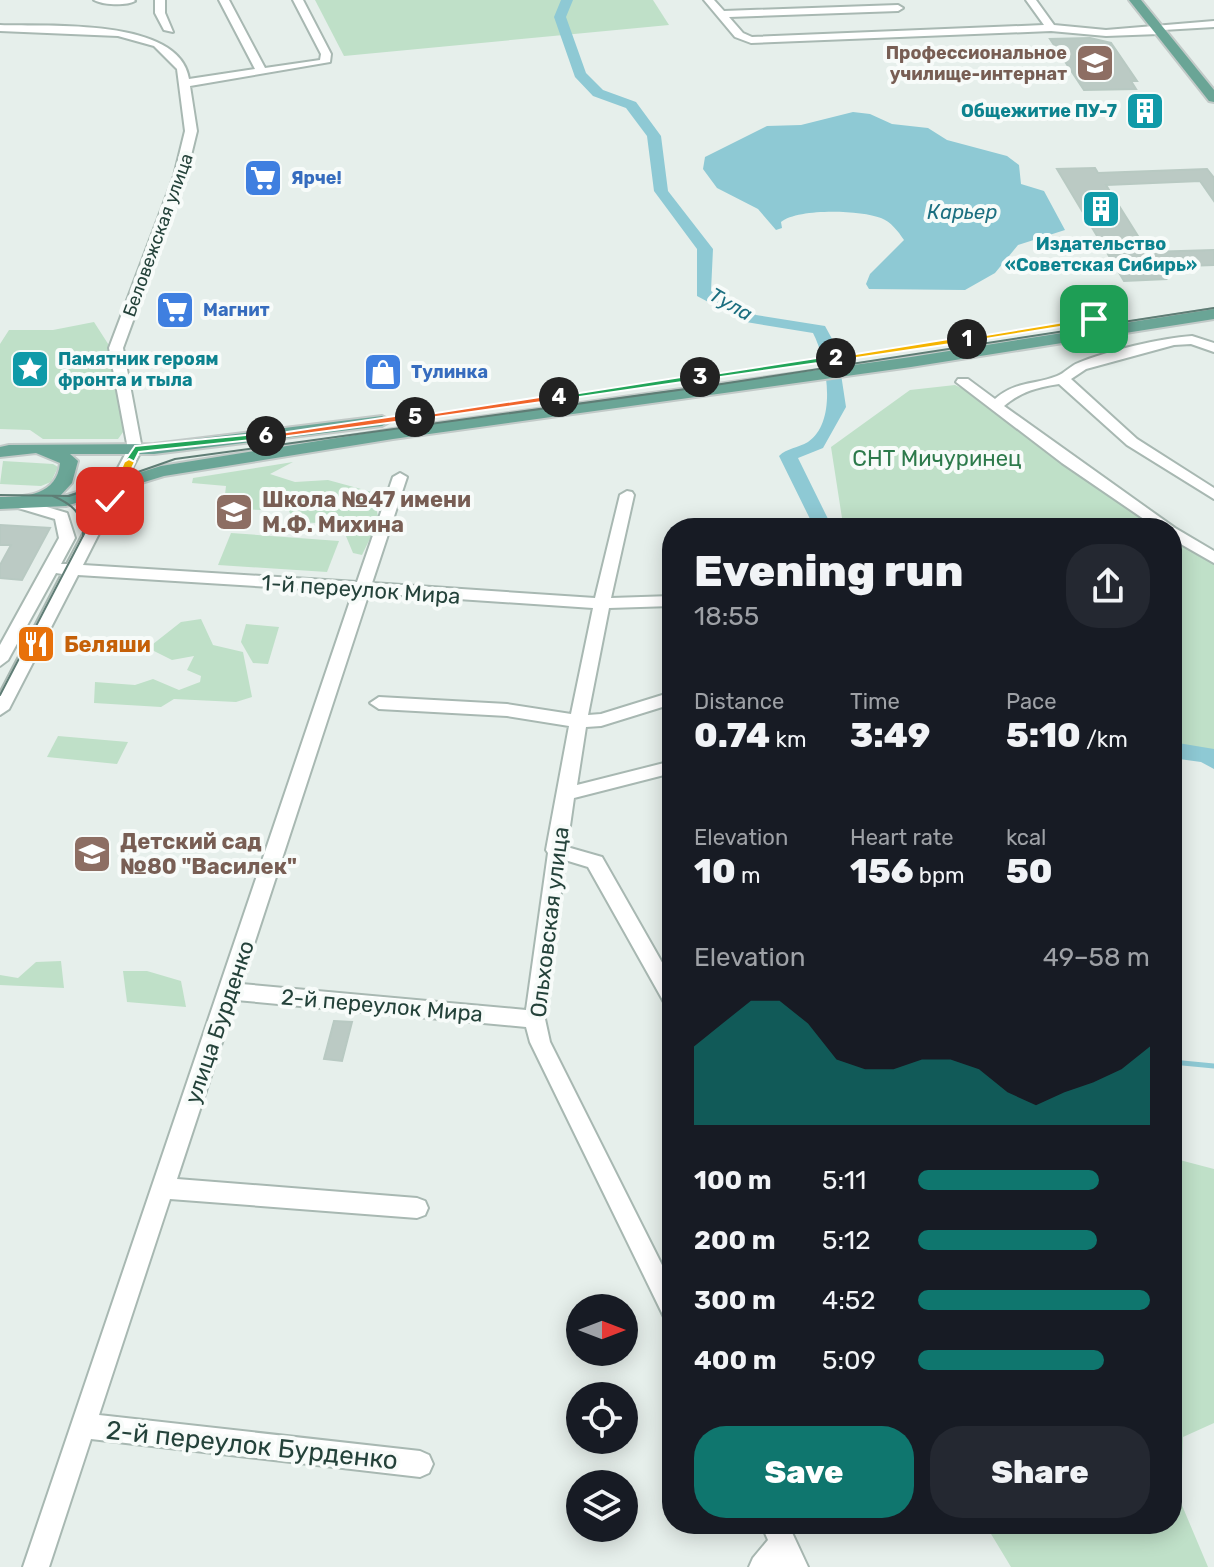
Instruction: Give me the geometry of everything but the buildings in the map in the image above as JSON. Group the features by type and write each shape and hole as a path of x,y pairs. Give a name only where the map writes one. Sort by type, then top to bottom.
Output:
{"main road":[{"path":"1135,0 1214,98"},
{"path":"907,355 1214,302"},
{"path":"0,503 58,503 161,471 714,383 1214,314"},
{"path":"0,452 92,446 135,449 714,383"},
{"path":"92,446 123,439 131,429"},
{"path":"20,504 44,498 62,486 70,474 69,461 57,451 41,448"}],"street":[{"path":"99,0 130,1"},
{"path":"135,36 168,28 160,13 160,0"},
{"path":"224,0 261,70"},
{"path":"186,83 237,78 261,70 325,62 326,54 298,0"},
{"path":"709,0 739,35 751,40 1051,28 1106,33 1214,24"},
{"path":"1031,0 1051,28"},
{"path":"720,14 896,2 912,33"},
{"name":"Беловежская улица","path":"0,28 135,36 166,49 182,68 191,144 116,348 135,449"},
{"path":"996,405 1009,394 1033,384 1062,379 1081,366 1174,341 1192,340 1214,349"},
{"path":"1062,379 1132,442 1214,495"},
{"path":"963,382 1067,460 1152,518"},
{"path":"0,709 135,449"},
{"name":"улица Бурденко","path":"36,1567 400,477"},
{"name":"Ольховская улица","path":"627,495 600,603 577,721 555,850 535,1019 540,1042 662,1289"},
{"path":"0,660 67,538 67,526 62,516 20,504"},
{"path":"1182,538 1214,558"},
{"name":"1-й переулок Мира","path":"50,568 600,603 662,601"},
{"path":"379,703 507,710 577,721 601,720 662,701"},
{"path":"566,794 662,770"},
{"path":"555,850 595,862 662,980"},
{"name":"2-й переулок Мира","path":"229,991 535,1019"},
{"path":"163,1188 417,1208"},
{"name":"2-й переулок Бурденко","path":"83,1426 420,1464"},
{"path":"762,1567 779,1534"},
{"path":"779,1534 795,1567"}],"green space":[{"path":"315,0 653,0 669,25 344,56"},
{"path":"94,322 112,350 126,428 118,439 43,439 30,430 0,429 0,344 9,330 53,330"},
{"name":"СНТ Мичуринец","path":"955,385 998,406 1153,518 842,518 831,447 910,390"},
{"path":"3,461 53,464 58,467 51,482 41,486 0,484"},
{"path":"293,462 270,474 295,482 328,480 372,492 379,520 362,555 353,553 341,524 294,522 289,511 236,509 228,514 223,512 226,486 192,483 193,478"},
{"path":"231,533 339,541 327,572 218,565"},
{"path":"1182,538 1214,559 1214,768 1194,754 1182,751"},
{"path":"201,619 213,645 243,652 252,697 236,702 174,699 161,707 94,703 95,682 135,685 153,679 179,690 200,682 201,676 187,670 194,656 172,660 148,648 181,622"},
{"path":"246,624 279,627 268,664 253,663 241,642"},
{"path":"58,736 128,742 117,764 47,757"},
{"path":"61,961 64,988 0,985 0,975 18,978 36,962"},
{"path":"123,971 147,971 181,981 186,1007 127,1002"},
{"path":"1182,1161 1214,1169 1214,1423 1183,1437 1182,1470"},
{"path":"1182,1505 1208,1567 1011,1567 991,1534 1182,1534"}],"water":[{"name":"Карьер","path":"853,112 870,114 892,124 928,128 947,140 1007,156 1019,165 1021,184 1044,191 1065,230 1018,245 995,273 965,290 869,289 866,284 870,274 904,240 888,222 859,213 815,212 789,217 781,222 782,228 776,230 758,209 717,188 703,169 705,157 767,126 801,125"}],"waterway":[{"name":"Тула","path":"567,0 560,17 580,74 598,93 631,105 654,136 661,191 705,249 703,293 752,319 819,329 829,348 837,407 817,444 788,456 819,518"},
{"name":"Тула","path":"1182,751 1207,755 1214,761"},
{"path":"1182,1063 1214,1066"}],"tram line":[{"path":"117,479 175,459 715,385 1214,308"},
{"path":"0,495 69,496 117,479"},
{"path":"83,536 108,488 117,479"},
{"path":"53,496 76,511 83,536"},
{"path":"0,695 83,536"}],"place":[{"name":"Профессиональное училище-интернат","path":"1095,63"},
{"name":"Общежитие ПУ-7","path":"1145,111"},
{"name":"Ярче!","path":"263,178"},
{"name":"Издательство «Советская Сибирь»","path":"1101,209"},
{"name":"Магнит","path":"175,310"},
{"name":"Памятник героям фронта и тыла","path":"30,369"},
{"name":"Тулинка","path":"383,372"},
{"name":"Школа №47 имени М.Ф. Михина","path":"234,512"},
{"name":"Беляши","path":"36,644"},
{"name":"Детский сад №80 \"Василек\"","path":"92,854"}],"route":[{"path":"110,501 135,449 180,447 388,420 902,349 1094,319"}]}
